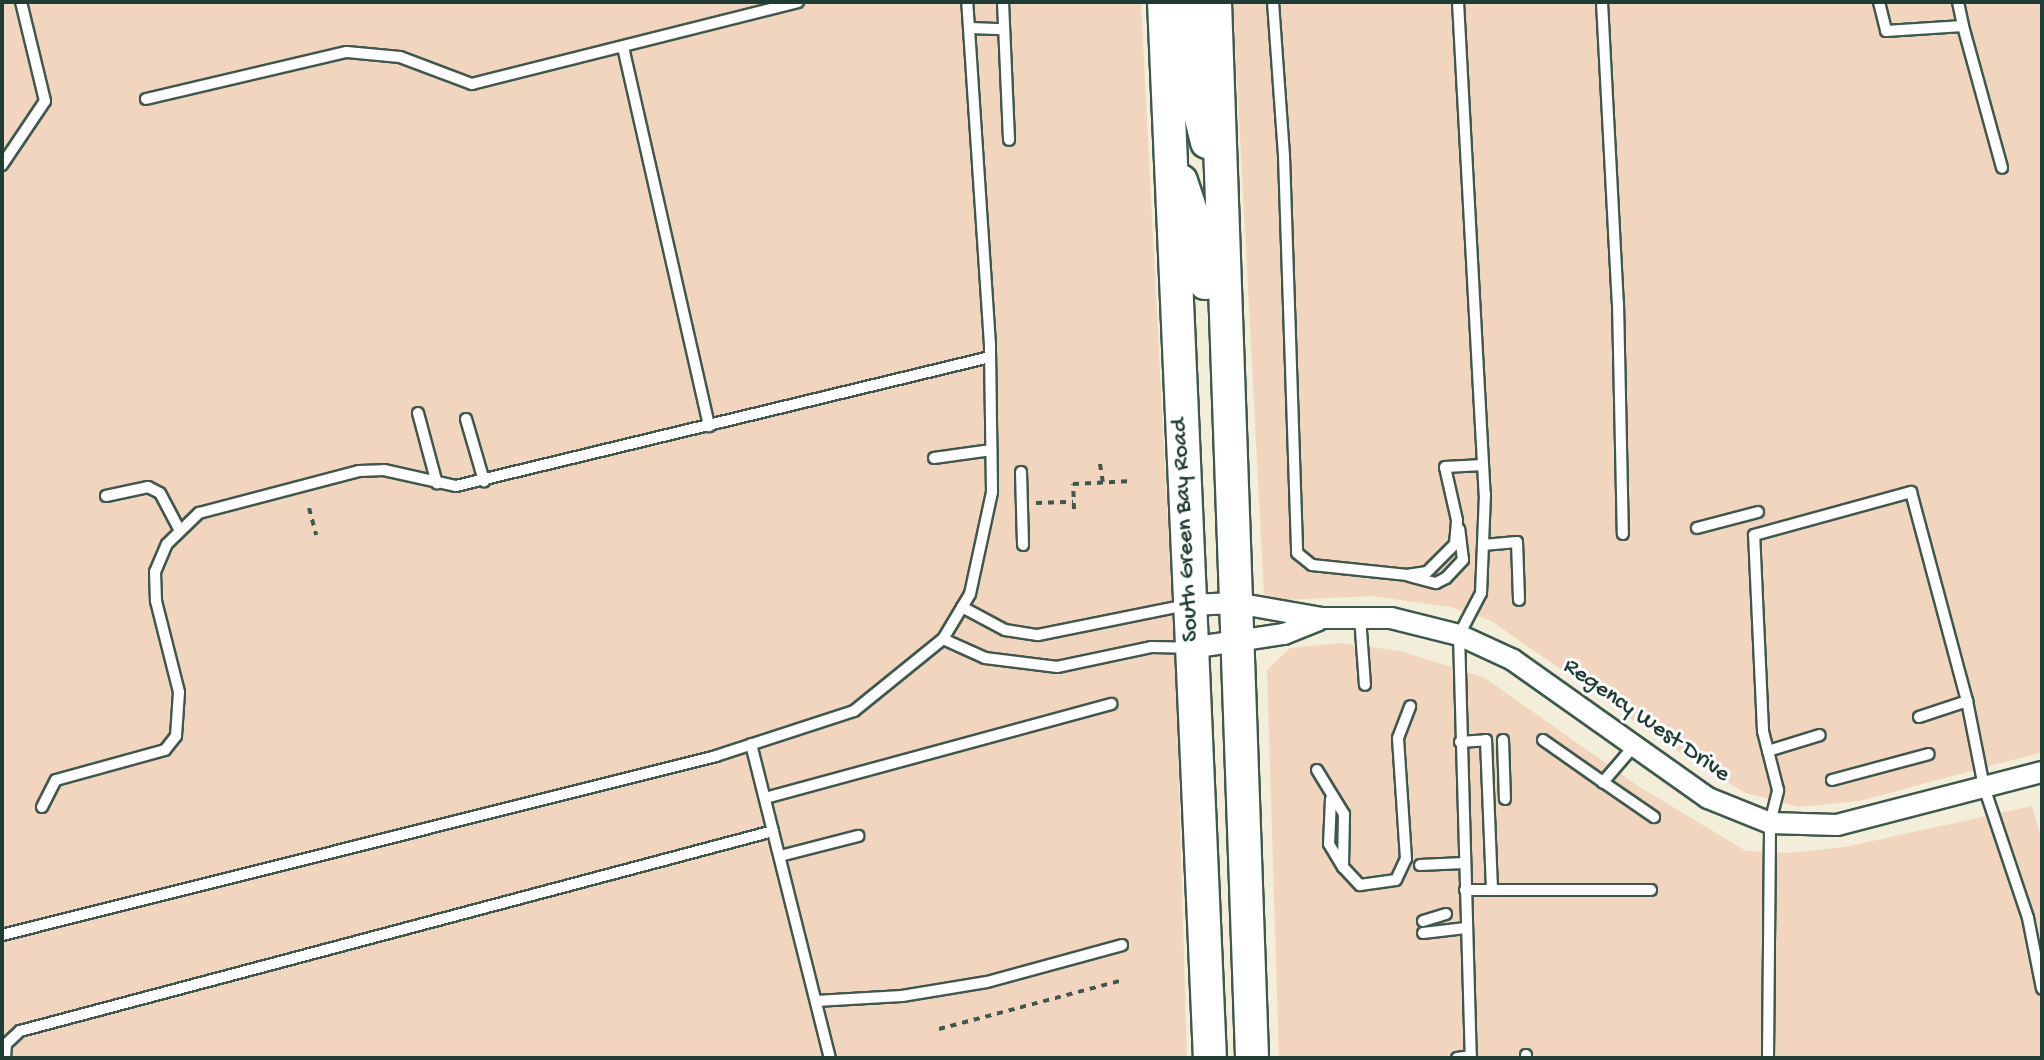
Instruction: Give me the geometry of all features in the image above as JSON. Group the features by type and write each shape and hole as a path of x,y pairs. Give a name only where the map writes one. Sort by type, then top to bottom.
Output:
{"main road":[{"name":"South Green Bay Road","path":"1164,2 1189,605"},
{"path":"1189,2 1192,82 1223,207"},
{"name":"South Green Bay Road","path":"1215,2 1223,207 1230,604"},
{"path":"1169,144 1204,250 1217,575 1230,604 1217,645 1230,867 1249,958 1252,1058"},
{"path":"1189,605 1217,645"},
{"name":"South Green Bay Road","path":"1210,1058 1203,912 1217,645"},
{"path":"1203,912 1230,966 1238,1058"}],"street":[{"name":"Regency West Drive","path":"1189,605 1230,604 1321,618 1360,617 1418,623 1459,635 1513,660 1708,798 1770,823 1837,825 2042,772"},
{"name":"Regency West Drive","path":"1217,645 1284,634 1321,618"}],"lane":[{"path":"2,165 45,101 21,2"},
{"path":"146,99 347,52 400,57 472,84 798,2"},
{"path":"2,935 751,744 854,711 943,639 962,607 977,567 992,492 990,357 967,2"},
{"path":"1003,2 1009,140"},
{"path":"1273,2 1284,156 1297,553 1312,565 1407,575 1436,583 1463,560 1445,467 1483,465"},
{"path":"1457,1058 1471,1057 1459,635 1481,593 1483,545 1483,465 1458,2"},
{"path":"1602,2 1618,303 1623,534"},
{"path":"1879,2 1886,31 1963,26"},
{"path":"1958,2 2002,168"},
{"path":"970,28 1003,29"},
{"path":"623,47 709,426"},
{"path":"42,807 56,780 165,750 176,736 179,692 156,601 155,572 179,529 199,513 234,500 359,471 384,470 437,484 484,481 990,357"},
{"path":"418,413 437,484"},
{"path":"466,419 484,481"},
{"path":"934,458 991,450"},
{"path":"1021,472 1023,545"},
{"path":"106,496 148,487 160,493 179,529"},
{"path":"1768,1058 1770,823 1778,790 1763,731 1754,535 1911,492 1967,701 1984,787 2028,918 2042,989"},
{"path":"1697,528 1758,512"},
{"path":"1407,575 1427,572 1455,544 1457,520"},
{"path":"1483,545 1517,542 1519,600"},
{"path":"962,607 1005,630 1038,635 1189,605"},
{"path":"1360,617 1365,685"},
{"path":"943,639 985,658 1057,667 1151,647 1217,645"},
{"path":"1919,717 1967,701"},
{"path":"765,798 1111,704"},
{"path":"1331,799 1329,844 1343,867 1360,885 1396,880 1403,871 1398,738 1410,706"},
{"path":"1768,751 1820,735"},
{"path":"1460,742 1486,740 1492,890"},
{"path":"1503,740 1505,799"},
{"path":"1543,740 1654,817"},
{"path":"751,744 830,1058"},
{"path":"1603,782 1634,746"},
{"path":"1832,780 1929,754"},
{"path":"1317,770 1331,799 1344,814 1343,867"},
{"path":"5,1058 6,1044 20,1031 773,831"},
{"path":"780,856 858,836"},
{"path":"1420,865 1464,863"},
{"path":"1465,890 1651,890"},
{"path":"1446,914 1423,927 1466,928"},
{"path":"816,1001 902,996 987,982 1122,945"}],"path":[{"path":"1100,464 1103,482"},
{"path":"1074,509 1073,484 1133,481"},
{"path":"1031,504 1073,502"},
{"path":"309,508 316,535"},
{"path":"939,1029 1123,980"}],"shaded area":[{"path":"2,2 1141,2 1176,683 1187,1058 2,1058"},
{"path":"1233,2 2042,2 2042,752 1859,801 1800,807 1746,793 1696,764 1490,620 1450,607 1373,596 1284,600 1264,594"},
{"path":"1339,643 1401,651 1485,678 1638,786 1746,851 1789,853 1845,847 2032,806 2042,842 2042,1058 1279,1058 1267,670 1290,648"}]}
